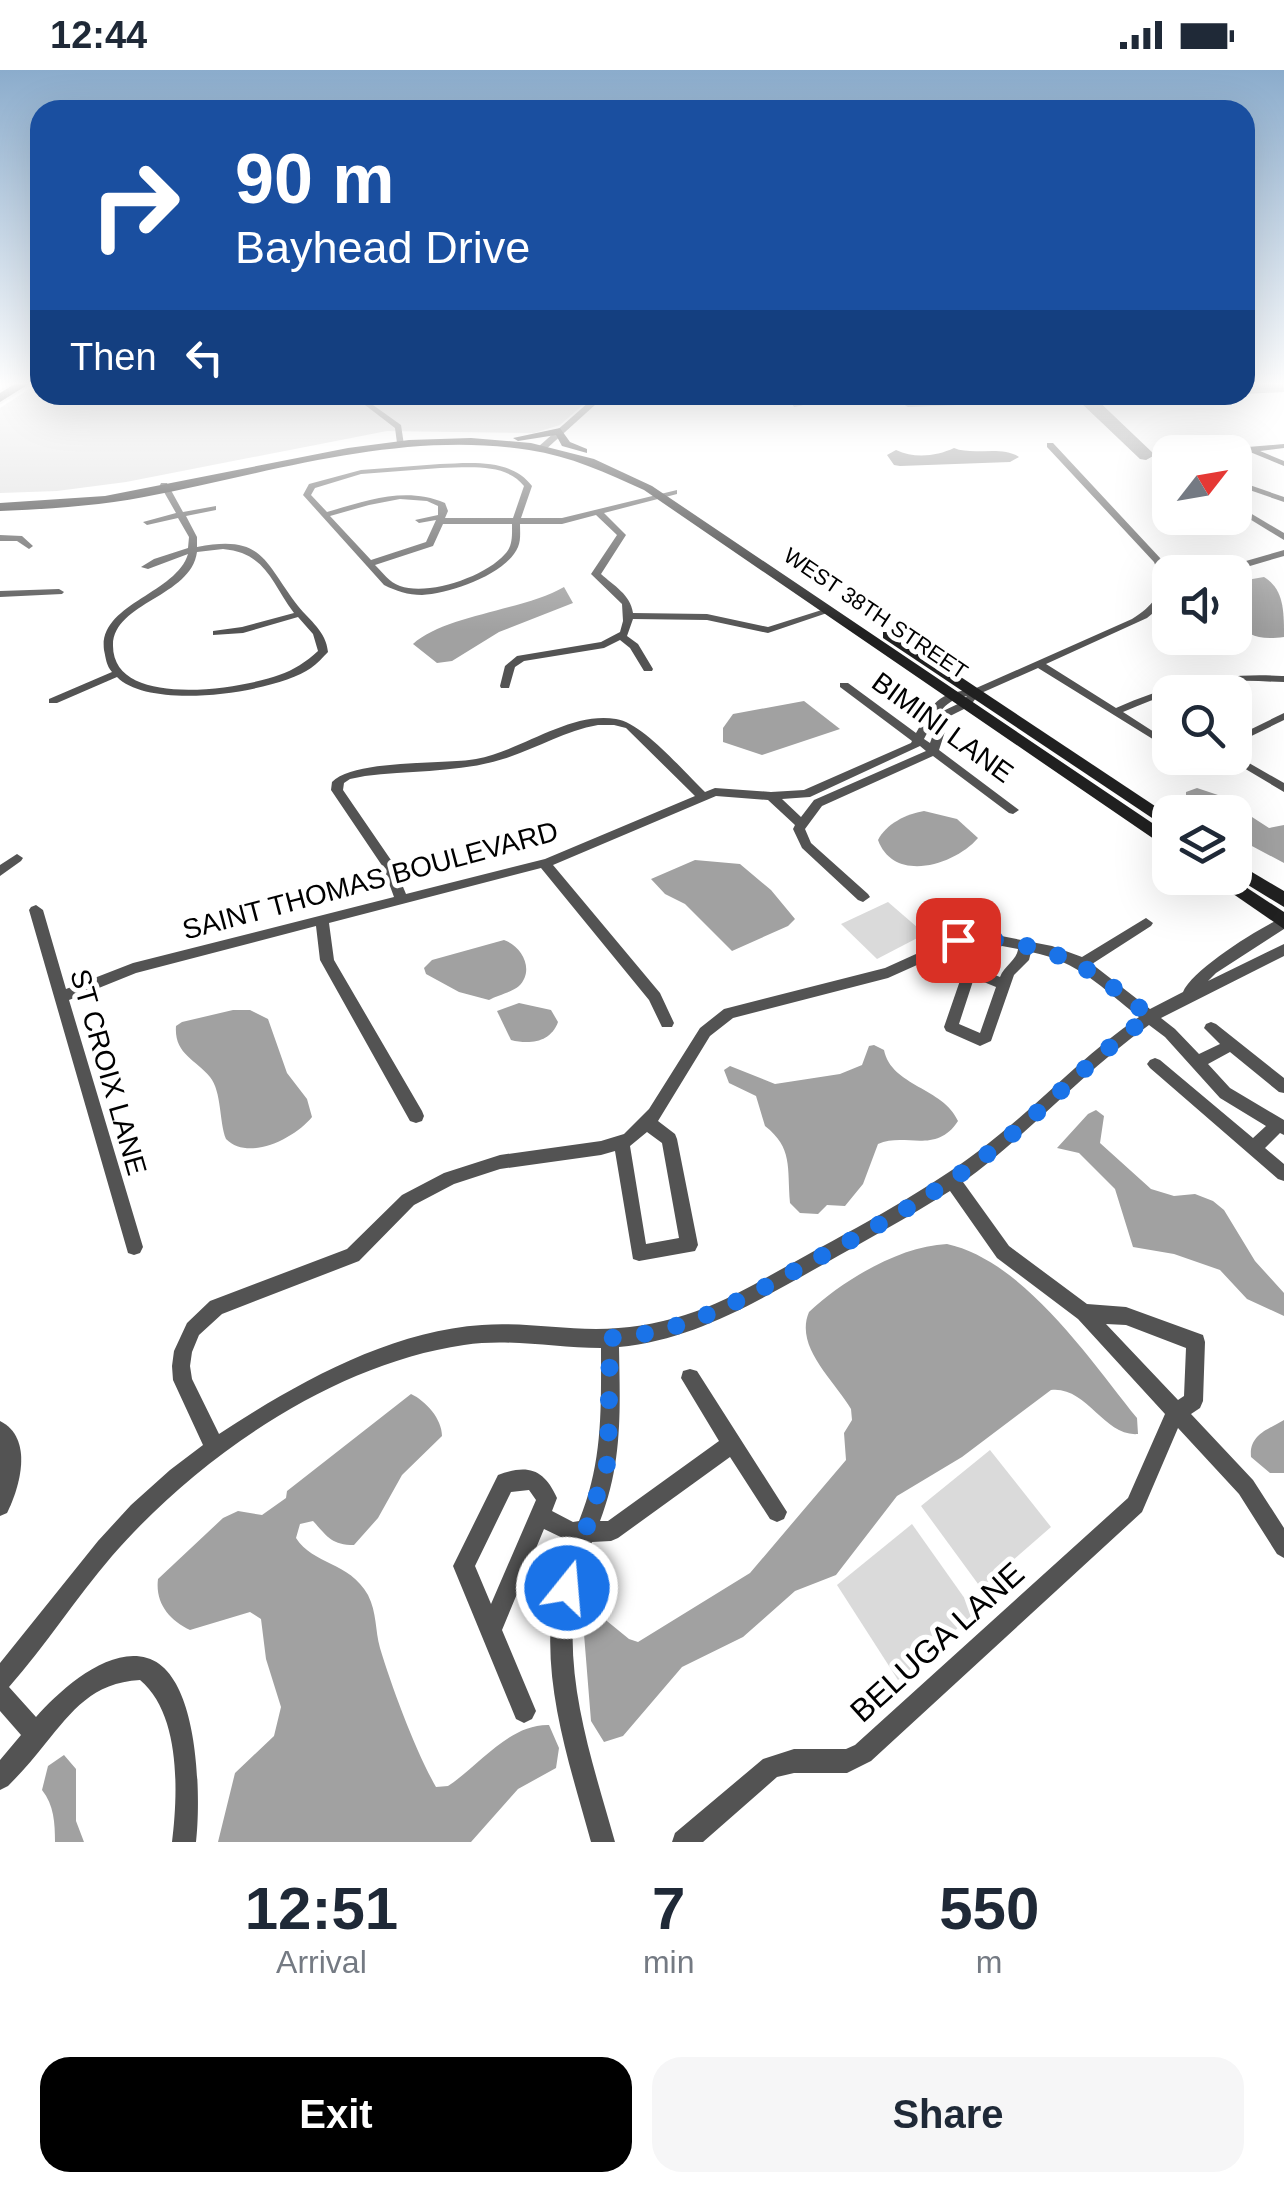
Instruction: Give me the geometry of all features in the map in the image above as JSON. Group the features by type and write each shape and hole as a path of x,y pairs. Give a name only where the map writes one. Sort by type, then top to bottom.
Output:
{"main road":[{"path":"0,505 80,502 272,465"},
{"name":"WEST 38TH STREET","path":"599,465 667,494 965,697 1152,831"},
{"name":"WEST 38TH STREET","path":"618,465 647,476 828,611 1152,813"},
{"path":"1252,879 1284,900"},
{"path":"1244,895 1284,922"}],"street":[{"path":"1068,465 1152,555"},
{"path":"434,466 506,471 528,482 516,522 515,546 498,566 445,588 412,592 389,584 324,514 307,497 305,487 370,471 434,466"},
{"path":"145,566 194,550 230,548 258,556 322,638 323,652 305,671 271,684 165,693 136,687 116,674 108,639 112,625 174,580 188,566 194,550 193,537 165,487"},
{"path":"1252,488 1284,500"},
{"path":"420,520 423,525 440,521 562,521 667,494"},
{"path":"324,514 420,498 441,504 440,521 427,546 369,564"},
{"path":"147,522 213,508"},
{"path":"504,686 510,666 521,658 604,645 621,636 629,616 625,599 596,574 622,535 597,511"},
{"path":"1252,517 1284,537"},
{"path":"0,538 19,538 29,546"},
{"path":"1252,564 1284,553"},
{"path":"0,594 59,592"},
{"path":"920,742 930,714 1152,608"},
{"path":"629,616 707,617 770,630 828,611"},
{"path":"216,634 247,630 300,614"},
{"path":"621,636 634,646 648,669"},
{"path":"1038,664 1152,735"},
{"path":"53,701 116,674"},
{"path":"1115,712 1178,685 1260,676 1282,679"},
{"name":"BIMINI LANE","path":"844,685 1013,810"},
{"path":"862,898 806,845 801,824 818,804 933,752 945,714 965,697"},
{"path":"1252,732 1284,716"},
{"path":"402,900 389,866 336,790 339,780 352,774 490,760 596,721 614,720 632,728 703,797"},
{"name":"SAINT THOMAS BOULEVARD","path":"62,997 134,968 544,863 715,792 806,794 920,742"},
{"path":"1252,769 1284,788"},
{"path":"806,794 818,804"},
{"path":"770,796 801,824"},
{"path":"0,872 17,858"},
{"path":"544,863 655,997 667,1023"},
{"name":"ST CROIX LANE","path":"36,910 134,1247"},
{"path":"322,922 327,960 416,1116"},
{"path":"1184,995 1211,969 1284,922"},
{"path":"1081,964 1146,924"},
{"path":"215,1448 182,1380 190,1336 210,1312 231,1299 354,1255 408,1200 450,1178 500,1162 622,1143 648,1123 700,1040 720,1018 745,1008 895,971 948,945 974,938 1052,951 1081,964 1150,1016 1225,1094 1281,1126 1253,1148"},
{"path":"948,945 969,963 970,971 950,1023 954,1030 977,1039 986,1037 1009,970 1024,956 1025,946"},
{"path":"0,1680 126,1524 176,1476 215,1448 331,1380 417,1345 482,1334 610,1338 667,1329 728,1308 893,1218 952,1180 1012,1135 1094,1059 1150,1016 1184,995 1255,968 1284,949"},
{"path":"970,971 1004,984"},
{"path":"1211,1028 1284,1087"},
{"path":"1197,1062 1231,1045"},
{"path":"1154,1064 1284,1174"},
{"path":"622,1143 639,1252 689,1245 669,1139 648,1123"},
{"path":"952,1180 1002,1252 1084,1313 1246,1487 1284,1547"},
{"name":"BELUGA LANE","path":"684,1842 771,1767 794,1761 847,1762 863,1753 1135,1505 1175,1413 1193,1402 1196,1342 1126,1316 1084,1313"},
{"path":"603,1842 568,1705 562,1661 565,1598 602,1485 610,1446 610,1338"},
{"path":"690,1378 777,1512"},
{"path":"0,1506 12,1478 4,1438"},
{"path":"539,1516 572,1532 611,1530 733,1443"},
{"path":"491,1630 547,1498 534,1480 505,1482 464,1566 524,1711"},
{"path":"0,1778 74,1693 99,1676 139,1668 160,1677 186,1764 189,1799 184,1842"},
{"path":"0,1694 38,1736"}],"shaded area":[{"path":"0,465 215,465 126,482 0,493"},
{"path":"1264,577 1276,588 1283,610 1284,637 1252,634 1252,579"},
{"path":"564,587 573,603 499,632 452,661 437,663 413,644 445,626 528,602"},
{"path":"804,701 840,729 762,755 723,742 723,728 733,714"},
{"path":"1197,788 1218,795 1186,795"},
{"path":"924,811 957,819 978,838 968,848 940,862 911,866 897,862 886,854 878,840 897,821"},
{"path":"1252,817 1269,828 1284,825 1284,863 1252,846"},
{"path":"695,860 740,864 771,890 795,919 788,926 732,951 685,904 665,894 651,879"},
{"path":"888,902 925,934 877,959 841,924"},
{"path":"504,940 521,953 526,966 524,980 509,992 489,1000 459,992 426,974 424,968 432,960"},
{"path":"519,1003 551,1010 558,1022 555,1029 532,1042 511,1040 497,1011"},
{"path":"250,1010 268,1019 287,1073 307,1099 312,1117 295,1133 259,1148 236,1146 226,1139 214,1083 182,1050 176,1035 176,1026 182,1022"},
{"path":"869,1046 884,1050 897,1072 942,1101 958,1121 949,1131 930,1140 878,1144 863,1184 845,1206 827,1205 818,1214 800,1213 790,1203 784,1151 765,1126 756,1096 729,1083 724,1070 730,1066 775,1084 840,1074 862,1065"},
{"path":"1096,1110 1104,1116 1100,1143 1151,1189 1174,1196 1195,1194 1224,1210 1255,1261 1284,1293 1284,1316 1247,1299 1220,1270 1174,1254 1133,1247 1115,1189 1079,1153 1057,1148"},
{"path":"947,1244 1003,1270 1029,1291 1077,1342 1137,1418 1138,1434 1115,1428 1075,1396 1051,1390 962,1457 897,1496 836,1575 795,1591 743,1637 682,1667 623,1736 604,1742 591,1721 584,1634 589,1619 602,1617 638,1642 750,1573 846,1460 844,1433 852,1420 851,1409 811,1351 806,1325 809,1312 873,1267 910,1251"},
{"path":"411,1394 432,1411 442,1436 402,1475 378,1518 354,1545 335,1541 313,1521 300,1524 296,1538 312,1554 351,1576 368,1595 391,1682 436,1787 448,1786 508,1738 534,1726 549,1725 559,1748 556,1768 518,1789 471,1842 218,1842 235,1773 274,1736 281,1707 266,1659 261,1619 250,1612 190,1630 165,1610 158,1579 223,1518 238,1511 262,1515"},
{"path":"1284,1420 1284,1473 1270,1473 1251,1457 1251,1450 1260,1434"},
{"path":"990,1450 1051,1527 981,1588 921,1506"},
{"path":"912,1524 975,1613 898,1680 837,1585"},
{"path":"64,1755 76,1769 76,1821 84,1842 55,1842 51,1808 42,1790 48,1766"}],"route":[{"path":"567,1588 608,1461 610,1338 667,1329 715,1313 908,1208 1000,1144 1094,1059 1150,1016 1094,972 1062,954 986,938 958,940"}]}
